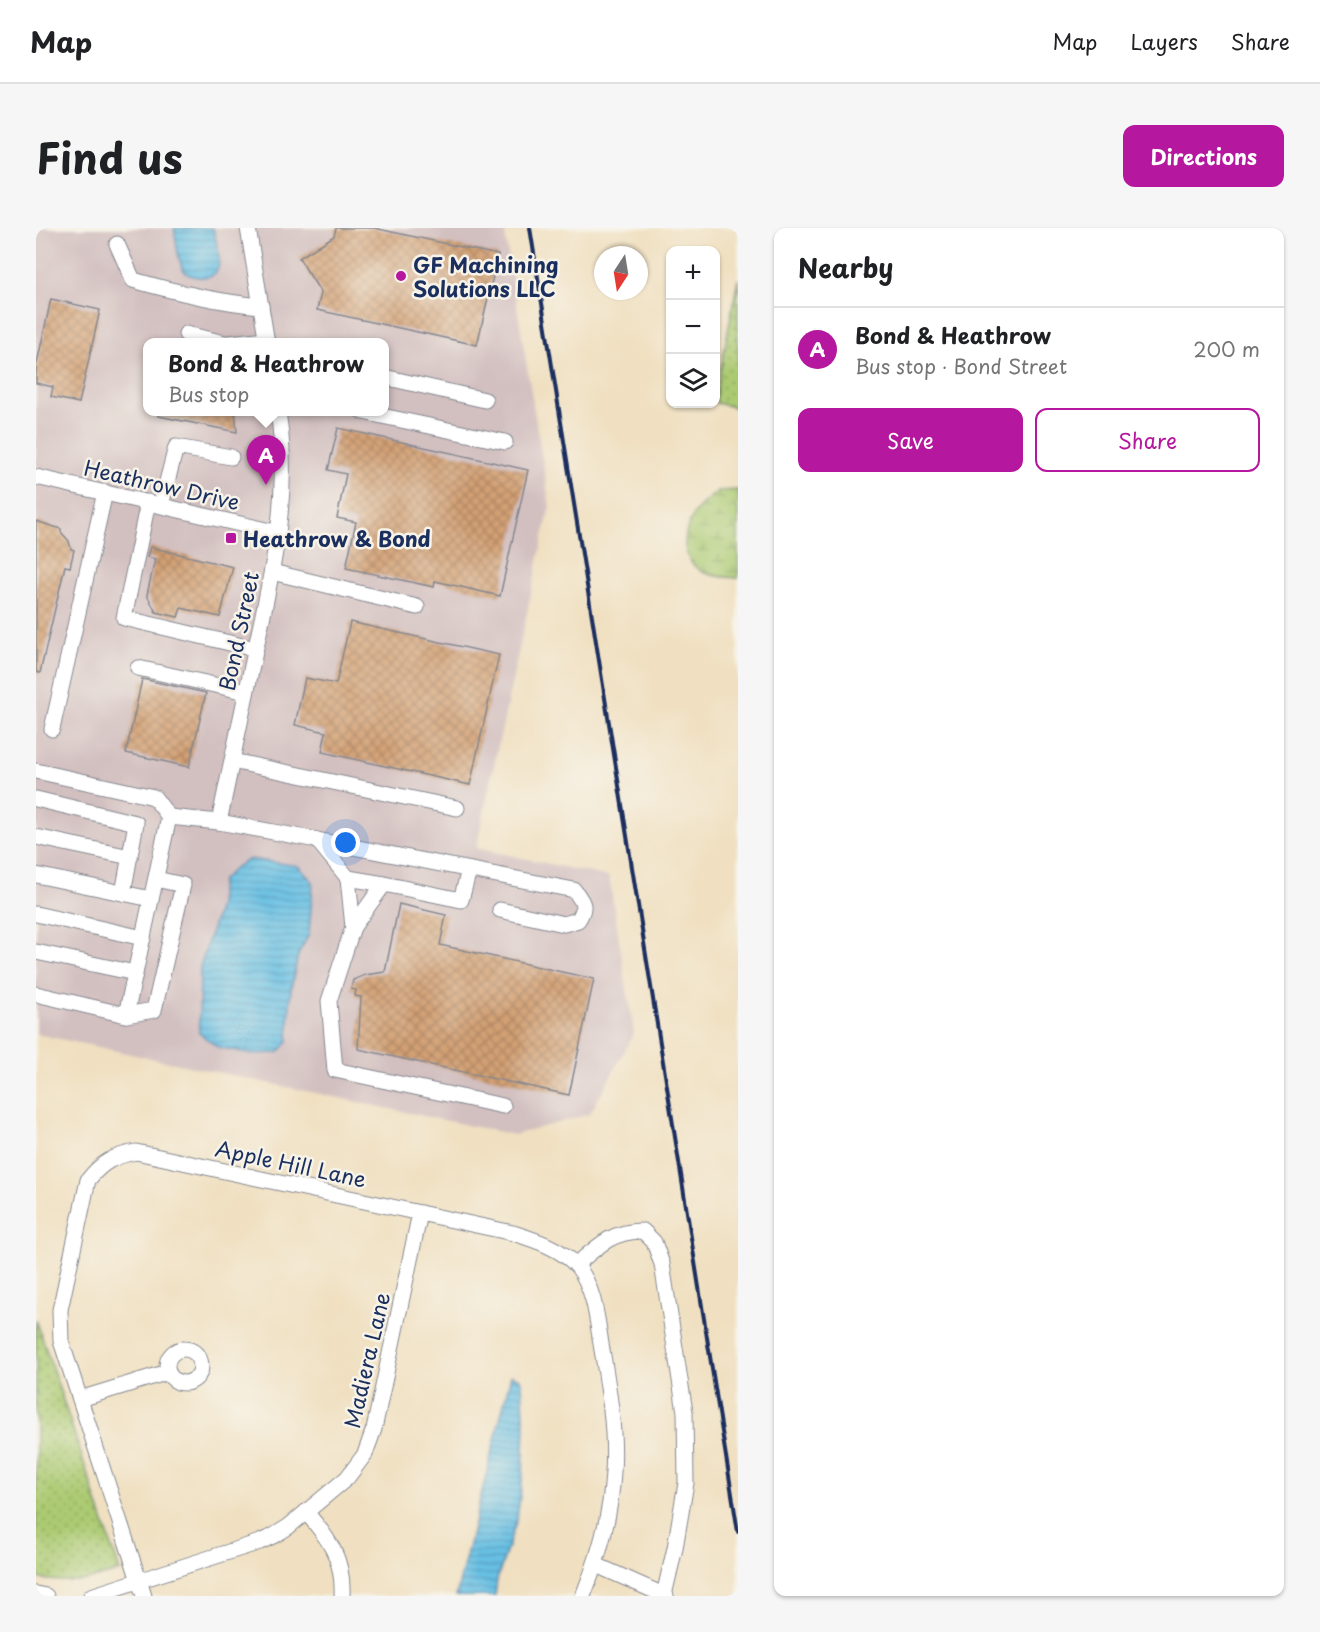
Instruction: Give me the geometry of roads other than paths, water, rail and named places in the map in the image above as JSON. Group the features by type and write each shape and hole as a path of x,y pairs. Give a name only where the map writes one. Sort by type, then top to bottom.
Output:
{"street":[{"path":"248,228 266,338"},
{"path":"117,244 133,280 175,292 261,306"},
{"path":"186,334 206,338"},
{"path":"389,378 485,400"},
{"name":"Bond Street","path":"219,822 279,532 283,477 279,416"},
{"path":"386,416 505,442"},
{"path":"231,457 176,447 155,504 124,618 255,649"},
{"name":"Heathrow Drive","path":"36,477 279,532"},
{"path":"52,729 105,492"},
{"path":"272,572 417,607"},
{"path":"138,668 246,692"},
{"path":"232,761 457,808"},
{"path":"36,771 154,797 169,817 219,822 574,890 582,902 583,911 578,920 564,924 500,910"},
{"path":"36,799 136,823 123,893"},
{"path":"126,1015 169,817"},
{"path":"36,837 130,857"},
{"path":"316,840 348,878 353,927"},
{"path":"348,878 461,900 469,870"},
{"path":"36,875 151,899"},
{"path":"36,994 126,1015 154,1010 183,885 156,879"},
{"path":"384,884 353,927 329,1001 335,1070 503,1106"},
{"path":"36,914 143,938"},
{"path":"36,952 135,973"},
{"name":"Apple Hill Lane","path":"142,1589 61,1341 60,1310 88,1180 108,1159 136,1152 513,1233 542,1242 576,1265 585,1278 595,1307 614,1448 614,1473 596,1565 584,1596"},
{"name":"Madiera Lane","path":"91,1596 142,1589 260,1542 282,1531 347,1478 364,1454 374,1430 420,1213"},
{"path":"576,1265 604,1241 627,1231 643,1231 654,1242 662,1264 685,1412 686,1483 665,1596 596,1565"},
{"path":"80,1399 168,1372"},
{"path":"306,1512 327,1538 338,1558 342,1596"},
{"path":"36,1594 46,1596"}],"water":[{"path":"174,228 213,228 219,253 218,268 215,273 209,277 197,277 184,271 179,259"},
{"path":"250,859 298,866 313,882 309,934 298,955 291,988 288,1042 278,1053 251,1054 218,1047 199,1033 200,967 219,906 221,881 237,866"},
{"path":"511,1375 520,1379 522,1384 525,1428 523,1474 517,1519 497,1580 495,1596 456,1596"}],"railway":[{"path":"530,228 738,1532"}],"place":[{"name":"GF Machining Solutions LLC","path":"401,276"},
{"name":"Bond & Heathrow","path":"266,485"},
{"name":"Heathrow & Bond","path":"231,538"}]}
